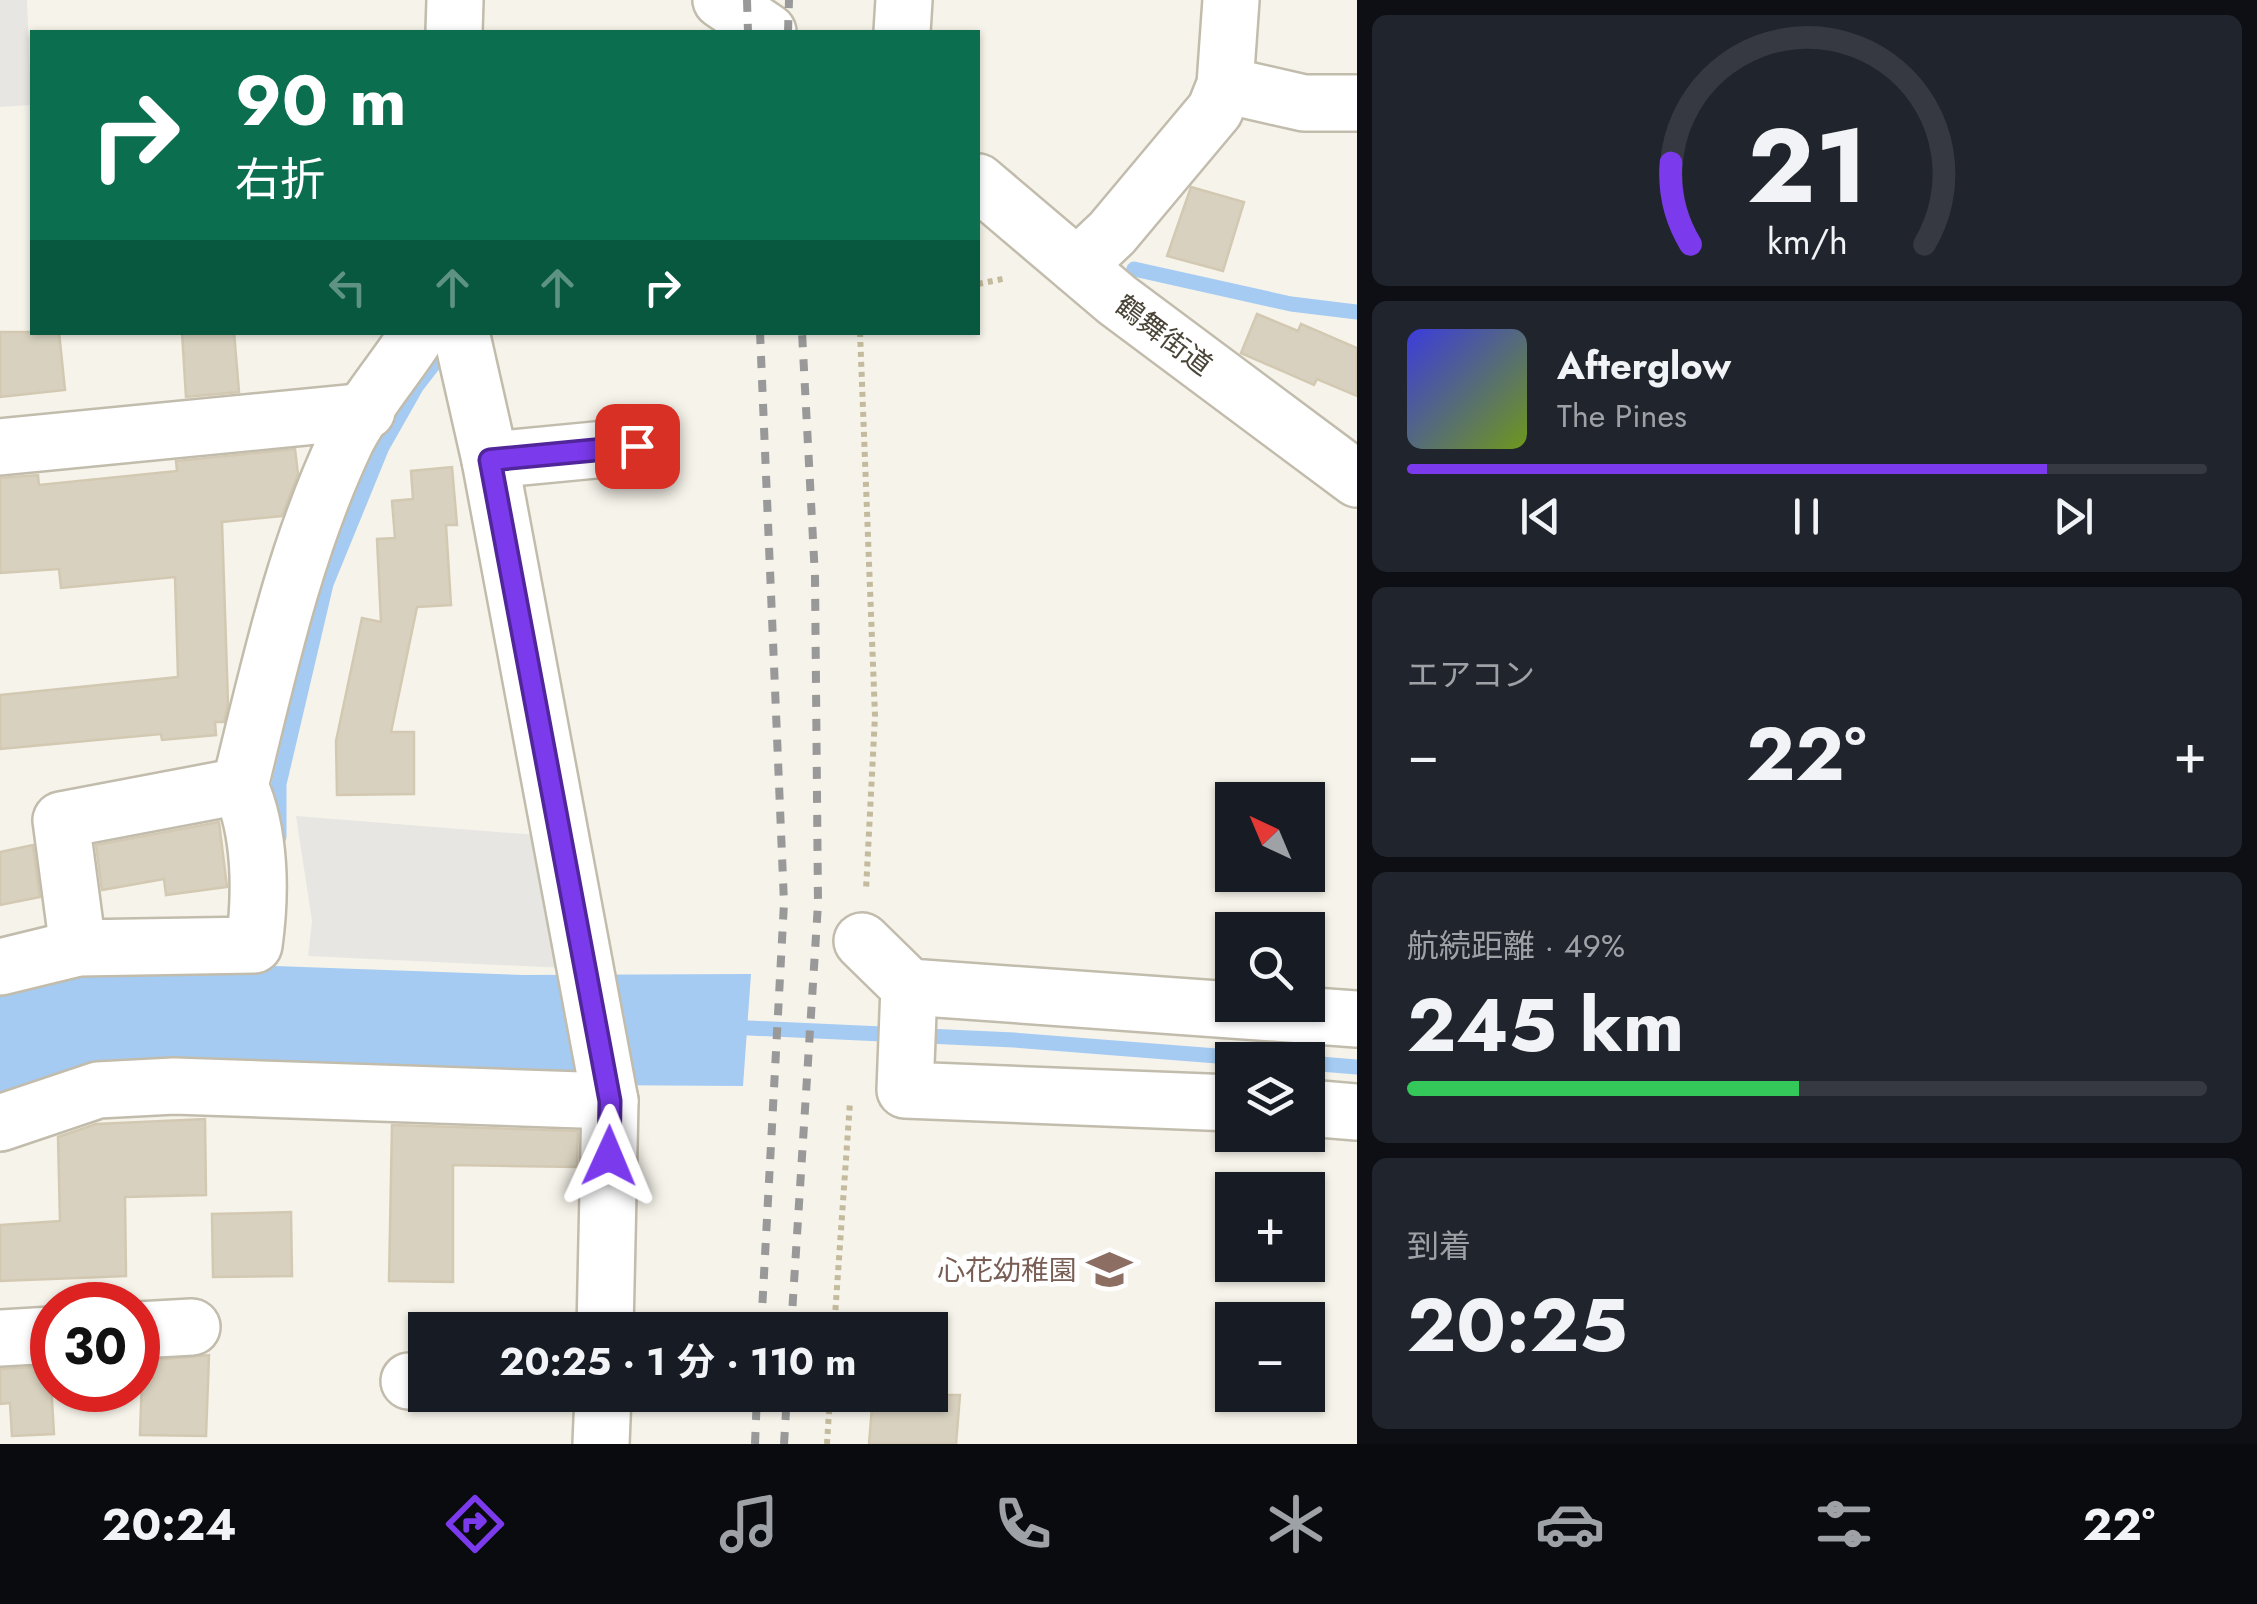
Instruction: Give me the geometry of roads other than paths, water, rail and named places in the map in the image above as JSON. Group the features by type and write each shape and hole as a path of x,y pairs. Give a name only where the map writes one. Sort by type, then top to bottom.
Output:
{"street":[{"path":"454,30 455,0"},
{"path":"721,0 765,30"},
{"path":"902,30 904,0"},
{"path":"1077,266 1112,233 1215,110 1225,85 1232,0"},
{"path":"1225,85 1304,103 1357,103"},
{"name":"鶴舞街道","path":"980,184 1077,266 1357,479"},
{"path":"0,967 78,948 254,945 260,906 248,805 240,786 278,624 311,522 348,436 367,411 448,337 490,460 609,1095 605,1312"},
{"path":"0,447 367,411"},
{"path":"490,460 637,446"},
{"path":"78,948 61,820 240,786"},
{"path":"862,941 909,987 1275,1037 1357,1019"},
{"path":"909,987 905,1090 1215,1103"},
{"path":"0,1124 98,1090 174,1086 609,1095"},
{"path":"1325,1109 1357,1112"},
{"path":"160,1329 192,1327"},
{"path":"0,1338 30,1336"},
{"path":"601,1444 602,1412"}],"water":[{"path":"164,962 523,975 751,974 743,1086 587,1085 0,1105 0,989 39,978"}],"waterway":[{"path":"1134,269 1291,304 1357,312"},
{"path":"279,837 279,784 326,584 382,447 416,387 450,343"},
{"path":"728,1027 1014,1040 1215,1056"},
{"path":"1325,1064 1357,1067"}],"railway":[{"path":"747,0 748,30"},
{"path":"788,30 789,0"},
{"path":"760,335 784,903 762,1312"},
{"path":"792,1312 818,904 815,577 802,335"},
{"path":"755,1444 756,1412"},
{"path":"784,1444 786,1412"}],"place":[{"name":"心花幼稚園","path":"1110,1270"}]}
